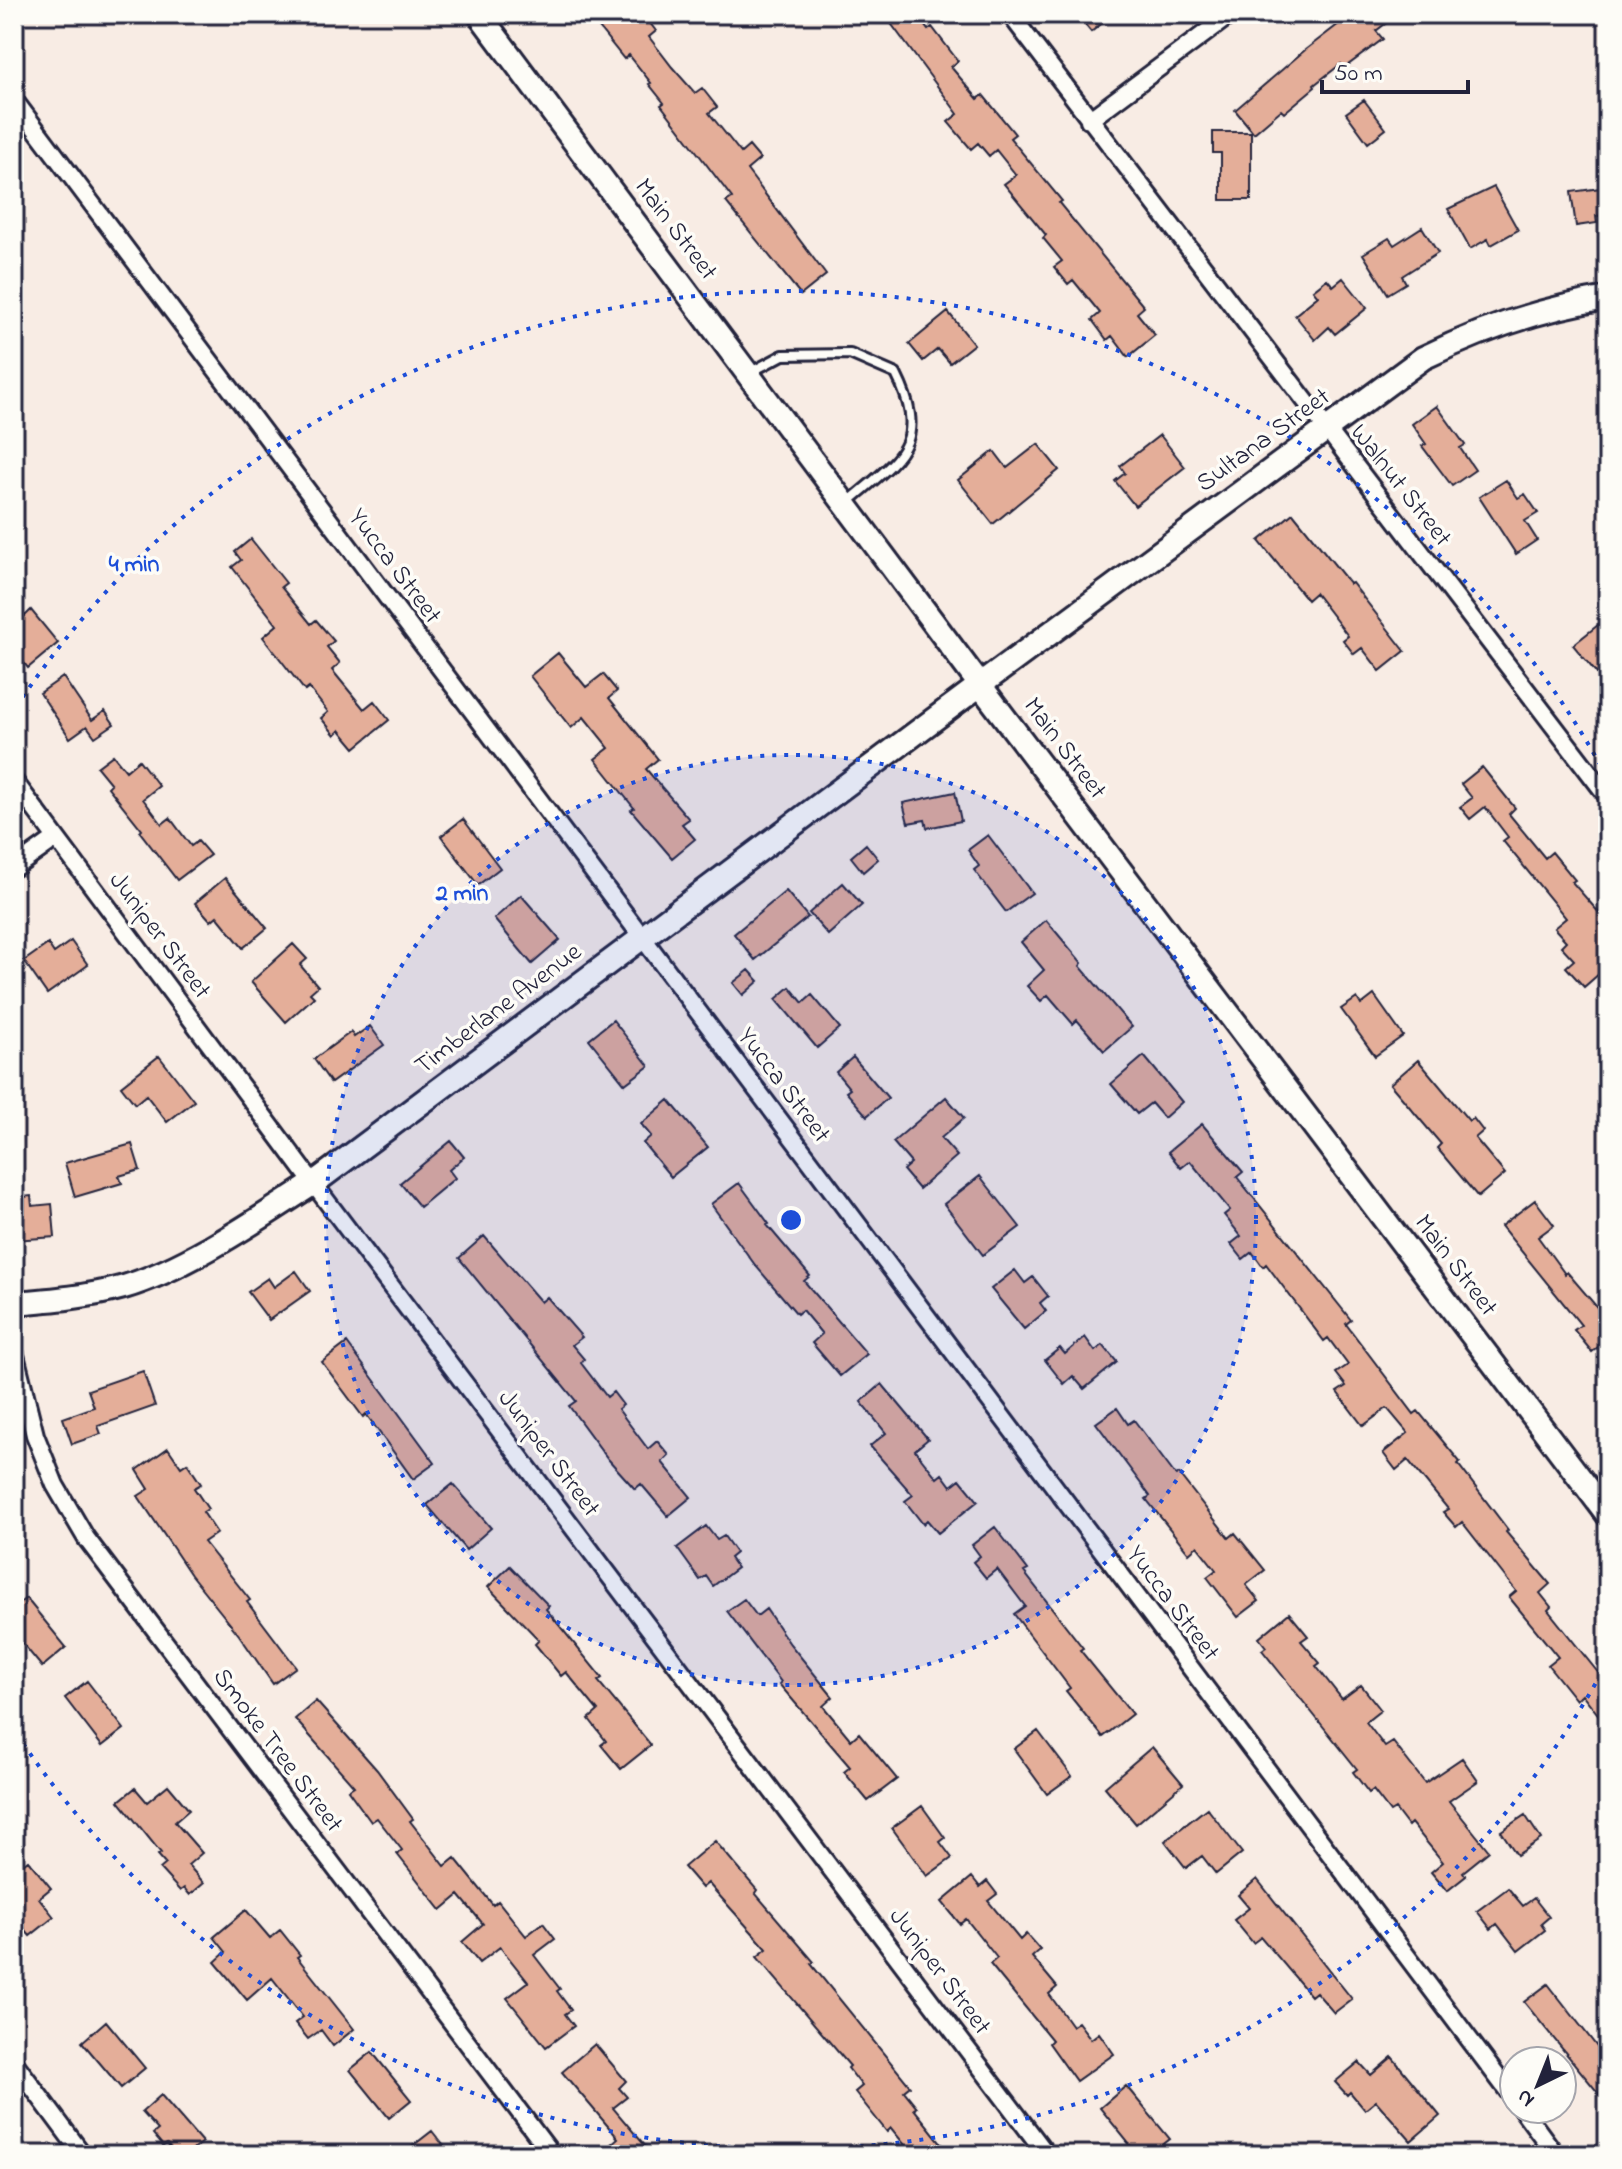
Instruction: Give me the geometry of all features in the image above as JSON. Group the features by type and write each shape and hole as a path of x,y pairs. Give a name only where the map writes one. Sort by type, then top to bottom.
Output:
{"street":[{"name":"Main Street","path":"479,14 980,685 1608,1515"},
{"name":"Walnut Street","path":"1010,14 1608,797"},
{"path":"1089,120 1231,14"},
{"name":"Yucca Street","path":"14,100 1498,2078"},
{"name":"Sultana Street","path":"980,685 1423,358 1467,336 1569,304 1608,298"},
{"name":"Timberlane Avenue","path":"14,1303 71,1299 127,1286 236,1234 314,1183 980,685"},
{"name":"Juniper Street","path":"14,781 1047,2155"},
{"path":"14,868 56,838"},
{"name":"Smoke Tree Street","path":"14,1351 35,1435 55,1485 86,1538 552,2155"},
{"path":"14,2062 83,2155"},
{"path":"1534,2125 1556,2155"}],"lane":[{"path":"747,374 783,355 850,354 896,374 908,397 912,433 898,459 845,505"}],"building":[{"path":"588,14 631,14 636,20 643,14 656,31 649,37 695,93 702,88 717,107 709,113 741,153 749,146 760,159 747,170 826,275 801,295 726,202 732,198 661,105 664,103 651,83 629,55 624,59"},
{"path":"884,14 916,14 928,30 932,27 958,61 951,67 978,99 983,95 1015,134 1010,138 1144,307 1137,313 1155,335 1128,357 1112,336 1107,340 1092,320 1100,313 1073,280 1068,284 1054,267 1062,261 1043,238 1046,235 1004,184 1016,175 996,150 989,156 978,143 971,149 948,122 958,114"},
{"path":"1076,14 1114,14 1091,32"},
{"path":"1352,14 1398,14 1376,31 1383,39 1344,68 1341,64 1284,113 1281,110 1254,133 1235,110"},
{"path":"1364,100 1386,129 1368,143 1346,113"},
{"path":"1213,132 1251,132 1251,200 1221,200 1221,153 1213,153"},
{"path":"1494,187 1518,230 1491,245 1488,239 1470,249 1448,209"},
{"path":"1608,187 1608,215 1596,216 1597,223 1576,226 1571,192"},
{"path":"1422,227 1438,253 1402,276 1406,283 1388,294 1363,254 1389,238 1394,245"},
{"path":"1343,278 1367,308 1335,334 1329,327 1315,340 1295,315 1318,296 1313,290 1327,279 1333,286"},
{"path":"948,312 974,344 950,363 938,349 923,361 909,344"},
{"path":"1437,406 1465,445 1460,448 1475,470 1452,486 1422,446 1426,444 1412,424"},
{"path":"1160,435 1185,467 1135,506 1115,481 1125,473 1120,466"},
{"path":"1038,444 1059,470 993,524 958,480 994,451 1007,468"},
{"path":"1506,480 1518,498 1525,494 1538,513 1525,521 1537,540 1516,554 1479,497"},
{"path":"1293,513 1405,651 1380,671 1362,648 1354,654 1343,640 1348,636 1315,593 1307,600 1259,541"},
{"path":"251,539 286,583 281,587 311,624 316,620 334,641 327,647 340,663 332,670 364,709 374,701 389,720 355,748 340,730 335,735 321,718 328,712 309,688 305,691 263,637 277,625 232,567 241,560 235,552"},
{"path":"14,603 25,616 31,610 58,643 28,668 14,651"},
{"path":"1608,617 1608,687 1573,645"},
{"path":"558,653 586,687 603,674 617,691 609,698 658,759 646,769 689,819 682,824 695,839 672,858 631,810 634,808 595,759 609,748 584,717 571,728 530,676"},
{"path":"63,677 92,720 105,711 114,724 95,737 87,726 70,738 40,693"},
{"path":"113,755 126,771 139,760 159,786 143,799 162,824 170,818 191,846 198,841 210,855 177,880 108,787 111,784 97,767"},
{"path":"1482,767 1515,808 1509,814 1545,858 1552,852 1575,880 1572,882 1608,923 1608,966 1584,987 1566,967 1574,960 1561,946 1566,941 1554,928 1566,918 1503,841 1508,837 1485,807 1470,819 1460,807 1472,798 1461,784"},
{"path":"955,792 961,821 927,828 925,820 908,823 903,803"},
{"path":"463,819 500,868 478,885 441,836"},
{"path":"988,835 1032,893 1006,912 974,870 979,866 968,850"},
{"path":"866,844 878,859 863,872 851,857"},
{"path":"225,878 267,928 243,948 217,916 211,921 195,903"},
{"path":"843,883 862,905 828,935 809,913"},
{"path":"786,891 808,917 755,960 734,934"},
{"path":"521,895 560,940 532,964 494,919"},
{"path":"1046,920 1132,1027 1104,1051 1077,1020 1073,1024 1048,995 1041,1001 1027,986 1044,970 1021,942"},
{"path":"71,941 88,965 47,994 24,961 48,944 54,953"},
{"path":"293,944 307,959 300,965 318,986 310,993 314,997 286,1022 251,982"},
{"path":"749,970 759,981 743,995 733,983"},
{"path":"790,987 803,1003 812,995 840,1028 817,1048 776,999"},
{"path":"1374,995 1403,1036 1375,1056 1341,1009 1357,998 1361,1005"},
{"path":"613,1020 649,1066 625,1084 589,1039"},
{"path":"370,1026 384,1045 331,1083 314,1059 351,1032 354,1037"},
{"path":"159,1056 194,1101 167,1122 146,1095 135,1104 121,1086"},
{"path":"1144,1056 1182,1102 1164,1118 1151,1103 1137,1114 1111,1084"},
{"path":"853,1057 888,1098 867,1116 846,1092 850,1089 836,1072"},
{"path":"1418,1060 1469,1121 1473,1118 1483,1131 1475,1138 1505,1174 1478,1197 1437,1148 1441,1144 1390,1084"},
{"path":"946,1097 964,1118 941,1138 957,1156 919,1189 903,1170 911,1163 893,1142"},
{"path":"669,1100 708,1147 671,1177 643,1143 651,1136 641,1124"},
{"path":"1202,1124 1243,1172 1237,1177 1351,1320 1346,1324 1414,1414 1418,1411 1460,1462 1458,1464 1508,1530 1506,1532 1550,1584 1540,1593 1551,1607 1548,1610 1608,1685 1608,1727 1582,1694 1576,1700 1548,1665 1558,1657 1509,1597 1516,1591 1462,1522 1456,1527 1443,1512 1448,1509 1408,1460 1396,1470 1383,1453 1408,1433 1387,1408 1363,1426 1337,1392 1346,1386 1336,1373 1348,1365 1328,1338 1324,1341 1266,1264 1263,1267 1252,1252 1243,1259 1231,1244 1241,1236 1224,1215 1230,1210 1190,1161 1181,1168 1168,1152"},
{"path":"451,1141 464,1157 449,1170 455,1178 420,1207 400,1183"},
{"path":"132,1144 140,1170 119,1176 122,1183 75,1197 65,1163"},
{"path":"980,1176 1020,1227 983,1255 944,1204"},
{"path":"739,1183 767,1225 810,1276 804,1281 867,1354 840,1376 812,1343 822,1334 802,1310 797,1314 755,1265 711,1204"},
{"path":"31,1196 32,1206 52,1204 55,1237 14,1240 14,1198"},
{"path":"1535,1200 1554,1225 1538,1237 1565,1274 1567,1272 1608,1320 1608,1339 1592,1352 1574,1330 1581,1325 1501,1226"},
{"path":"484,1236 541,1302 547,1297 582,1337 572,1345 584,1359 581,1363 607,1397 613,1392 623,1405 618,1409 648,1449 657,1441 669,1455 662,1462 691,1497 668,1516 641,1484 635,1489 608,1459 569,1406 576,1401 459,1258"},
{"path":"1015,1270 1025,1283 1033,1277 1048,1296 1040,1303 1046,1311 1024,1329 991,1289"},
{"path":"296,1271 310,1291 269,1320 248,1292 268,1278 274,1287"},
{"path":"1085,1337 1095,1351 1103,1345 1117,1362 1084,1389 1073,1376 1064,1384 1045,1360 1060,1348 1065,1354"},
{"path":"347,1343 435,1463 413,1479 366,1414 363,1417 322,1362"},
{"path":"143,1371 155,1406 98,1426 101,1434 72,1444 63,1418 94,1407 88,1390"},
{"path":"882,1384 928,1439 915,1450 937,1478 942,1474 951,1486 960,1479 978,1501 938,1533 927,1520 923,1524 905,1501 913,1495 870,1446 886,1433 861,1402"},
{"path":"1117,1408 1128,1424 1134,1420 1176,1476 1179,1474 1229,1538 1235,1533 1265,1570 1246,1585 1259,1601 1238,1617 1207,1577 1216,1570 1197,1546 1189,1553 1146,1499 1150,1496 1096,1423"},
{"path":"168,1448 181,1467 187,1463 201,1484 194,1488 208,1509 203,1512 217,1533 204,1542 250,1600 247,1602 296,1667 273,1684 191,1575 138,1496 149,1489 137,1470"},
{"path":"453,1484 491,1528 466,1550 427,1505"},
{"path":"706,1526 717,1540 724,1536 736,1553 730,1558 737,1568 713,1586 706,1576 700,1580 677,1548"},
{"path":"995,1527 1028,1570 1024,1572 1083,1648 1080,1650 1132,1714 1103,1737 1066,1691 1070,1688 1014,1614 1025,1606 997,1569 986,1578 973,1562 980,1556 972,1545"},
{"path":"510,1566 549,1606 546,1609 602,1678 598,1681 651,1745 621,1769 601,1745 606,1741 589,1719 598,1711 566,1672 561,1676 535,1644 539,1640 488,1587"},
{"path":"26,1598 66,1647 42,1667 14,1633 14,1608"},
{"path":"744,1599 757,1616 766,1609 833,1697 823,1706 851,1740 859,1733 897,1779 868,1801 844,1772 850,1767 779,1684 781,1682 727,1611"},
{"path":"1289,1613 1308,1636 1301,1641 1320,1663 1316,1666 1342,1699 1361,1685 1381,1710 1366,1722 1385,1747 1393,1742 1425,1783 1462,1758 1478,1781 1449,1801 1489,1851 1463,1872 1466,1876 1447,1891 1431,1872 1443,1862 1411,1823 1408,1826 1395,1809 1390,1812 1373,1790 1369,1793 1353,1772 1357,1769 1262,1650 1266,1647 1259,1638"},
{"path":"87,1681 124,1729 102,1746 65,1698"},
{"path":"316,1701 377,1770 413,1819 410,1821 445,1866 455,1858 493,1905 498,1901 526,1936 543,1923 555,1939 534,1955 560,1989 557,1991 571,2010 565,2014 574,2026 546,2047 507,1998 528,1982 500,1947 479,1963 462,1942 483,1924 459,1895 441,1910 397,1854 402,1850 377,1818 371,1822 348,1790 354,1786 295,1719"},
{"path":"1038,1731 1072,1776 1047,1794 1014,1749"},
{"path":"1152,1747 1183,1784 1136,1824 1105,1787"},
{"path":"168,1785 189,1810 175,1822 202,1853 188,1865 204,1883 190,1895 184,1888 180,1891 160,1869 166,1864 158,1855 161,1853 119,1801 135,1788 147,1802"},
{"path":"922,1806 945,1838 940,1842 952,1858 927,1876 892,1828"},
{"path":"1207,1808 1242,1853 1216,1874 1202,1856 1186,1868 1165,1841"},
{"path":"1525,1815 1541,1839 1517,1855 1501,1831"},
{"path":"715,1841 910,2086 904,2091 917,2107 914,2109 951,2155 913,2155 891,2128 887,2132 855,2092 862,2086 848,2068 850,2066 757,1957 767,1949 708,1883 702,1888 684,1867"},
{"path":"28,1860 51,1888 39,1898 54,1917 30,1936 14,1917 14,1871"},
{"path":"972,1877 980,1887 987,1881 997,1894 988,1901 1020,1940 1026,1934 1040,1950 1032,1957 1057,1987 1049,1994 1072,2026 1078,2022 1091,2039 1099,2033 1114,2054 1076,2081 1049,2043 1052,2040 990,1964 997,1958 966,1919 960,1924 942,1902"},
{"path":"1257,1879 1352,1999 1334,2013 1316,1992 1311,1996 1261,1937 1253,1943 1234,1920 1249,1908 1238,1895"},
{"path":"1508,1888 1523,1906 1534,1898 1549,1917 1541,1924 1545,1930 1518,1951 1497,1924 1491,1929 1477,1911"},
{"path":"246,1910 270,1938 280,1930 300,1955 297,1957 354,2029 333,2046 321,2030 308,2039 295,2023 303,2017 272,1978 247,2000 215,1962 226,1952 214,1937"},
{"path":"1548,1984 1608,2061 1608,2105 1578,2068 1578,2045 1559,2045 1524,2002"},
{"path":"106,2021 145,2068 121,2088 82,2042"},
{"path":"595,2044 626,2081 619,2088 627,2097 613,2108 653,2155 620,2155 611,2144 618,2138 562,2072"},
{"path":"372,2052 411,2100 389,2118 350,2070"},
{"path":"1392,2057 1440,2116 1411,2141 1376,2101 1365,2110 1350,2092 1347,2095 1335,2082 1359,2062 1371,2075"},
{"path":"1126,2086 1170,2139 1150,2155 1138,2155 1100,2108"},
{"path":"161,2095 202,2142 187,2155 176,2155 167,2144 163,2146 153,2134 158,2130 142,2112"},
{"path":"432,2131 451,2155 401,2155"}]}
